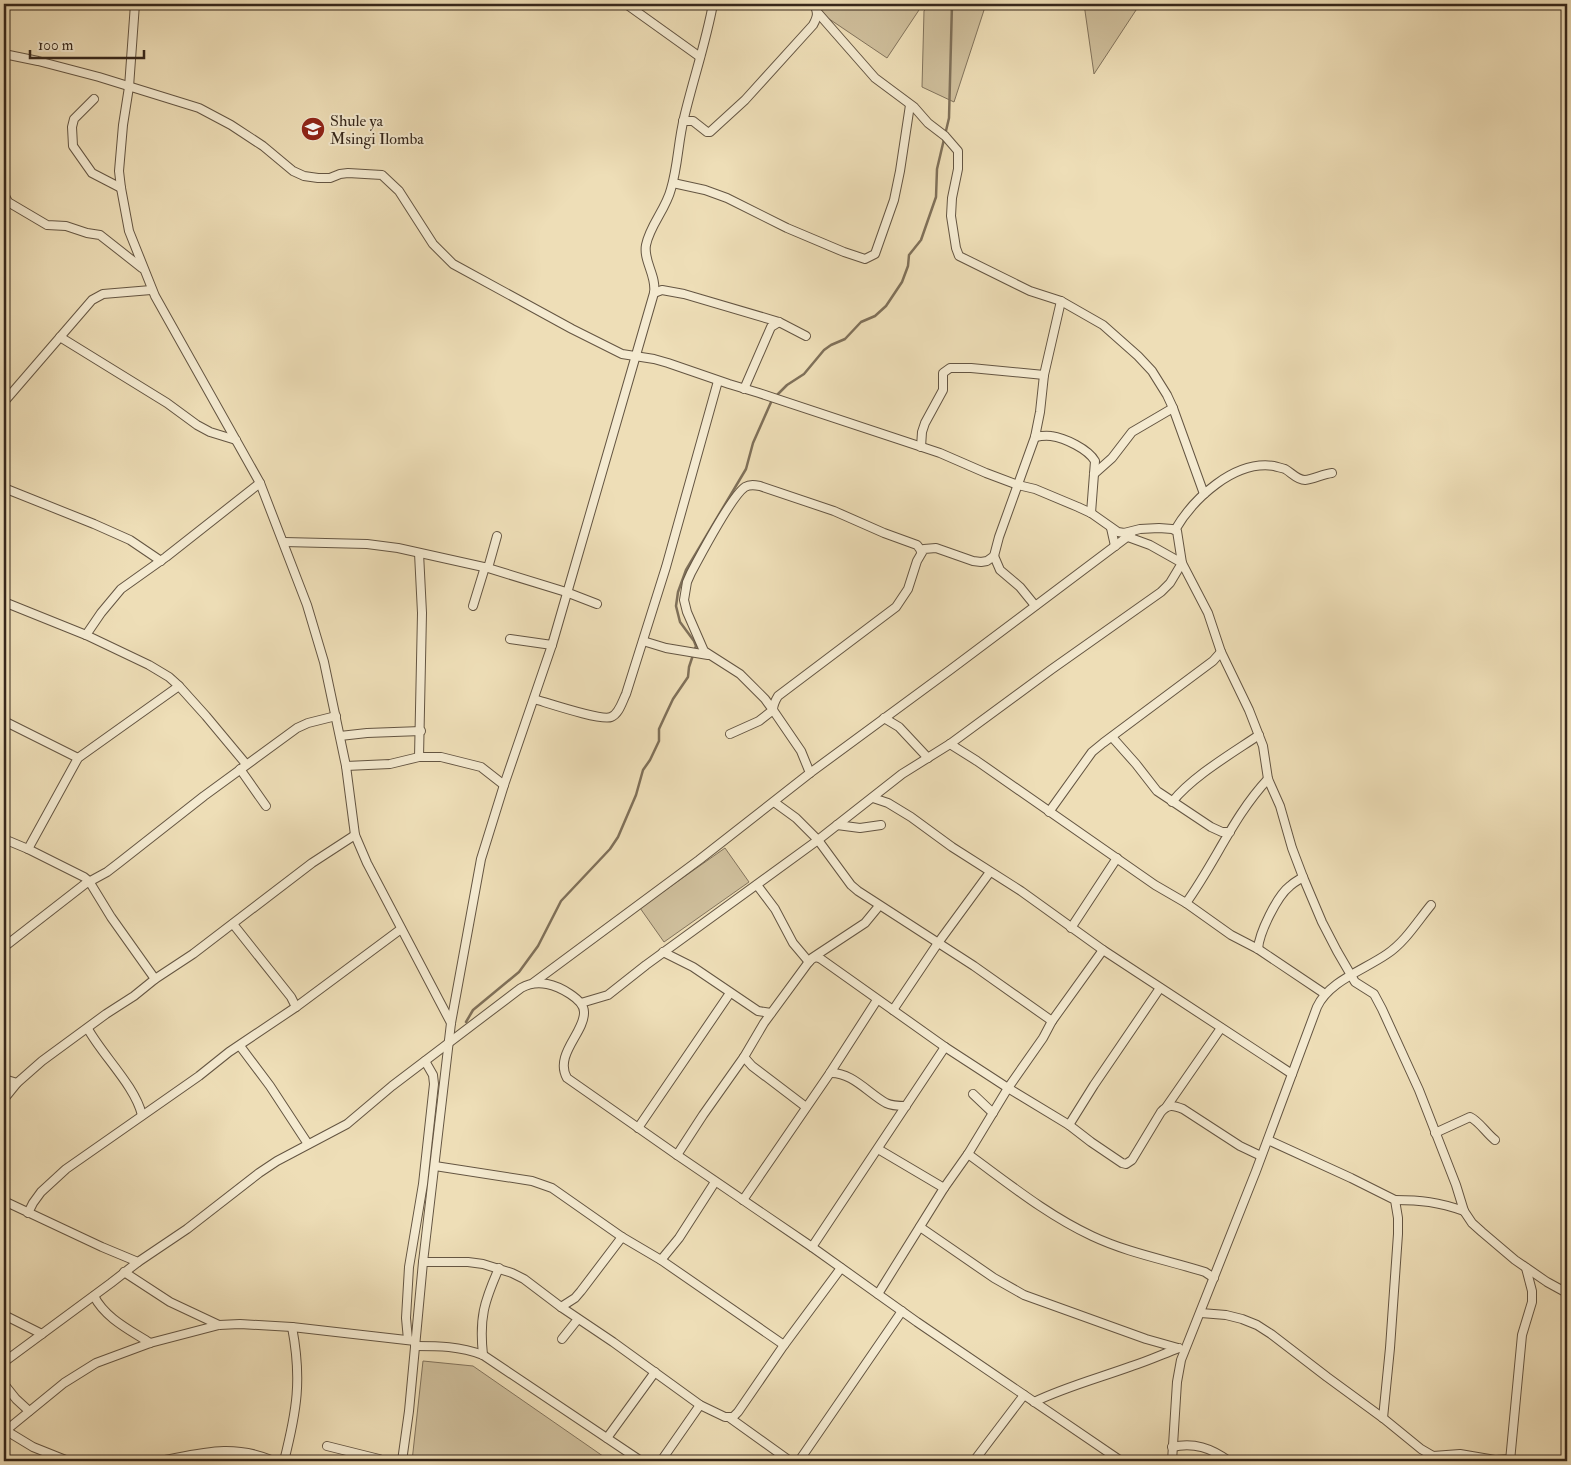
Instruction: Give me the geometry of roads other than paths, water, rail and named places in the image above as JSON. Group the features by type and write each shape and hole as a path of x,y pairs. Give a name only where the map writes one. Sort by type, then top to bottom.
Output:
{"street":[{"path":"135,4 129,86 120,151 121,188 129,231 151,290 260,483 284,542 307,605 324,662 346,766 355,834 401,929 450,1023"},
{"path":"626,4 700,57"},
{"path":"402,1461 410,1411 412,1342 435,1166 450,1023 482,859 504,785 552,645 654,293 654,282 648,263 646,246 651,231 671,191 683,121 713,4"},
{"path":"814,4 818,13 875,78 910,105 928,123 945,136 958,151 958,169 952,198 951,216 959,256 1030,291 1061,302 1103,325 1138,356 1157,377 1173,408 1204,494"},
{"path":"683,121 693,121 707,132 710,132 745,100 813,25 818,17 818,13"},
{"path":"4,54 38,61 129,86 199,108 263,146 293,171 304,176 330,178 348,173 382,174 399,191 433,244 453,264 622,354 668,362 718,381 940,453 1091,513 1118,532 1124,533 1134,530 1159,528 1175,530 1178,533 1182,563 1208,613 1221,652 1259,735 1263,746 1268,779 1280,806 1292,848 1322,922 1355,982 1370,990 1382,1009 1416,1083 1456,1185 1464,1211 1472,1223 1526,1268 1567,1293"},
{"path":"94,99 73,120 73,146 92,174 121,188"},
{"path":"673,183 705,190 727,198 787,228 844,252 866,259 875,254 894,200 910,105"},
{"path":"4,194 10,203 47,225 66,226 87,233 99,234 145,271"},
{"path":"4,402 89,303 98,296 118,292 151,290"},
{"path":"654,293 662,290 671,290 778,322 806,336"},
{"path":"1036,605 1000,570 994,556 1035,437 1044,375 1061,302"},
{"path":"744,389 772,326 778,322"},
{"path":"60,337 167,403 197,425 210,432 236,440"},
{"path":"921,447 922,432 943,390 942,373 947,369 972,368 1044,375"},
{"path":"534,699 597,717 611,717 617,712 626,694 666,567 718,381"},
{"path":"1094,474 1112,458 1132,432 1173,408"},
{"path":"1035,437 1051,436 1083,449 1091,455 1095,461 1091,513"},
{"path":"1175,530 1204,494 1238,472 1255,466 1266,466 1284,469 1296,477 1305,480 1332,473"},
{"path":"86,635 121,588 161,561 260,483"},
{"path":"810,773 801,751 765,698 740,674 708,655 702,649 684,600 685,588 691,572 726,511 743,489 753,485 834,511 917,545 921,552"},
{"path":"4,488 130,540 161,561"},
{"path":"1111,528 1115,546"},
{"path":"532,984 810,773 1128,537 1134,530"},
{"path":"473,606 497,536"},
{"path":"1128,537 1150,545 1182,563"},
{"path":"284,542 367,544 398,548 486,568 566,592 597,604"},
{"path":"774,710 778,696 896,607 908,589 921,552 924,549 936,548 981,562 987,561 994,556"},
{"path":"419,553 422,613 419,757"},
{"path":"581,1003 608,995 818,840 902,774 950,744 1161,592 1170,583 1182,563"},
{"path":"4,602 86,635 170,677 243,767 266,806"},
{"path":"510,639 552,645"},
{"path":"643,641 666,648 708,655"},
{"path":"1049,812 1092,752 1213,661 1221,652"},
{"path":"28,849 78,758 179,686"},
{"path":"730,734 759,720 774,710"},
{"path":"4,947 88,881 107,872 243,767 297,728 308,723 336,716"},
{"path":"884,718 899,727 928,758"},
{"path":"4,721 78,758"},
{"path":"340,736 420,731"},
{"path":"1172,802 1181,791 1259,735"},
{"path":"1112,737 1157,791 1222,832 1230,832"},
{"path":"950,744 1155,885 1186,903 1231,935 1258,949 1325,994"},
{"path":"346,766 390,764 419,757 441,757 477,765 504,785"},
{"path":"1186,903 1198,887 1230,832 1261,786 1268,779"},
{"path":"873,798 894,807 1021,891 1102,950 1292,1074"},
{"path":"774,802 796,818 818,840 854,888 1052,1021"},
{"path":"837,825 860,828 881,825"},
{"path":"5,1096 16,1083 42,1061 134,996 156,978 193,954 312,863 355,834"},
{"path":"4,839 77,872 88,881 111,918 156,978"},
{"path":"1071,928 1117,858"},
{"path":"893,1010 990,872"},
{"path":"1258,949 1262,932 1282,894 1289,886 1303,877"},
{"path":"757,885 775,909 791,940 811,960"},
{"path":"677,1156 744,1057 764,1023 811,960 865,923 879,906"},
{"path":"1172,1461 1177,1382 1182,1348 1201,1313 1317,1007 1325,994 1387,955 1400,944 1430,906"},
{"path":"234,924 291,997 296,1007"},
{"path":"28,1213 41,1192 66,1169 296,1007 401,929"},
{"path":"878,1294 1008,1088 1102,950"},
{"path":"664,952 693,967 758,1012 764,1023"},
{"path":"811,960 821,959 945,1047 1008,1088 1069,1124 1118,1162 1126,1164 1132,1160 1161,1112 1221,1028"},
{"path":"4,1362 124,1272 187,1229 259,1173 277,1161 347,1124 425,1060 520,988 532,984 548,984 555,986 581,1003 584,1010 584,1018 566,1057 564,1068 568,1078 677,1156 1121,1461"},
{"path":"1069,1124 1160,988"},
{"path":"638,1128 730,993"},
{"path":"743,1200 830,1073 877,1000"},
{"path":"758,1012 771,1013"},
{"path":"88,1029 94,1041 134,1094 142,1115"},
{"path":"240,1046 275,1093 308,1144"},
{"path":"812,1247 945,1047"},
{"path":"744,1057 752,1066 806,1107"},
{"path":"412,1342 406,1318 409,1267 423,1184 434,1084 433,1074 425,1060"},
{"path":"830,1073 838,1072 847,1076 886,1103 906,1106"},
{"path":"4,1079 16,1083"},
{"path":"4,1084 5,1096"},
{"path":"973,1094 993,1113"},
{"path":"1167,1106 1174,1105 1183,1109 1240,1146 1261,1156"},
{"path":"1435,1133 1470,1117 1477,1121 1495,1140"},
{"path":"1268,1140 1394,1200 1417,1199 1464,1211"},
{"path":"878,1149 944,1188"},
{"path":"968,1154 1056,1216 1080,1230 1120,1247 1205,1272 1214,1278"},
{"path":"435,1166 511,1177 547,1185 583,1208 622,1237 661,1260 784,1345"},
{"path":"661,1260 683,1232 715,1182"},
{"path":"1383,1418 1397,1249 1398,1218 1394,1200"},
{"path":"4,1201 138,1262"},
{"path":"920,1227 994,1278 1024,1295 1146,1339 1182,1348"},
{"path":"561,1307 575,1298 622,1237"},
{"path":"423,1262 468,1262 499,1268 524,1279 700,1405 730,1418 790,1461"},
{"path":"482,1355 482,1314 484,1304 499,1268"},
{"path":"730,1418 738,1412 784,1345 841,1268"},
{"path":"1201,1313 1226,1315 1242,1319 1271,1334 1383,1418 1433,1459 1460,1454 1495,1460 1510,1460 1522,1335 1532,1302 1532,1291 1526,1268"},
{"path":"124,1272 170,1302 218,1325"},
{"path":"94,1296 109,1315 150,1343"},
{"path":"799,1461 902,1311"},
{"path":"4,1315 42,1334"},
{"path":"562,1339 578,1318"},
{"path":"68,1461 33,1447 5,1431 82,1370 108,1358 150,1343 218,1325 240,1324 292,1327 435,1346 464,1348 482,1355 641,1461"},
{"path":"284,1461 294,1421 298,1394 298,1368 292,1327"},
{"path":"464,1348 481,1341"},
{"path":"1034,1402 1094,1378 1182,1348"},
{"path":"607,1438 655,1372"},
{"path":"4,1384 29,1411"},
{"path":"976,1460 1024,1395"},
{"path":"661,1461 700,1405"},
{"path":"1172,1447 1188,1444 1196,1445 1211,1450 1229,1461"},
{"path":"327,1446 382,1461"},
{"path":"160,1461 205,1452 222,1451 243,1451 274,1461"}],"waterway":[{"path":"777,395 787,385 804,374 824,350 845,339 861,322 875,316 886,306 902,282 908,266 909,255 921,240 936,197 937,169 949,118 952,4"},
{"path":"466,1022 473,1010 519,972 538,946 561,901 610,849 618,837 636,795 643,770 659,741 659,729 673,699 688,677 689,667 696,646 680,622 676,606 678,592 686,570 746,469 753,443 772,400"}],"place":[{"name":"Shule ya Msingi Ilomba","path":"313,129"}]}
